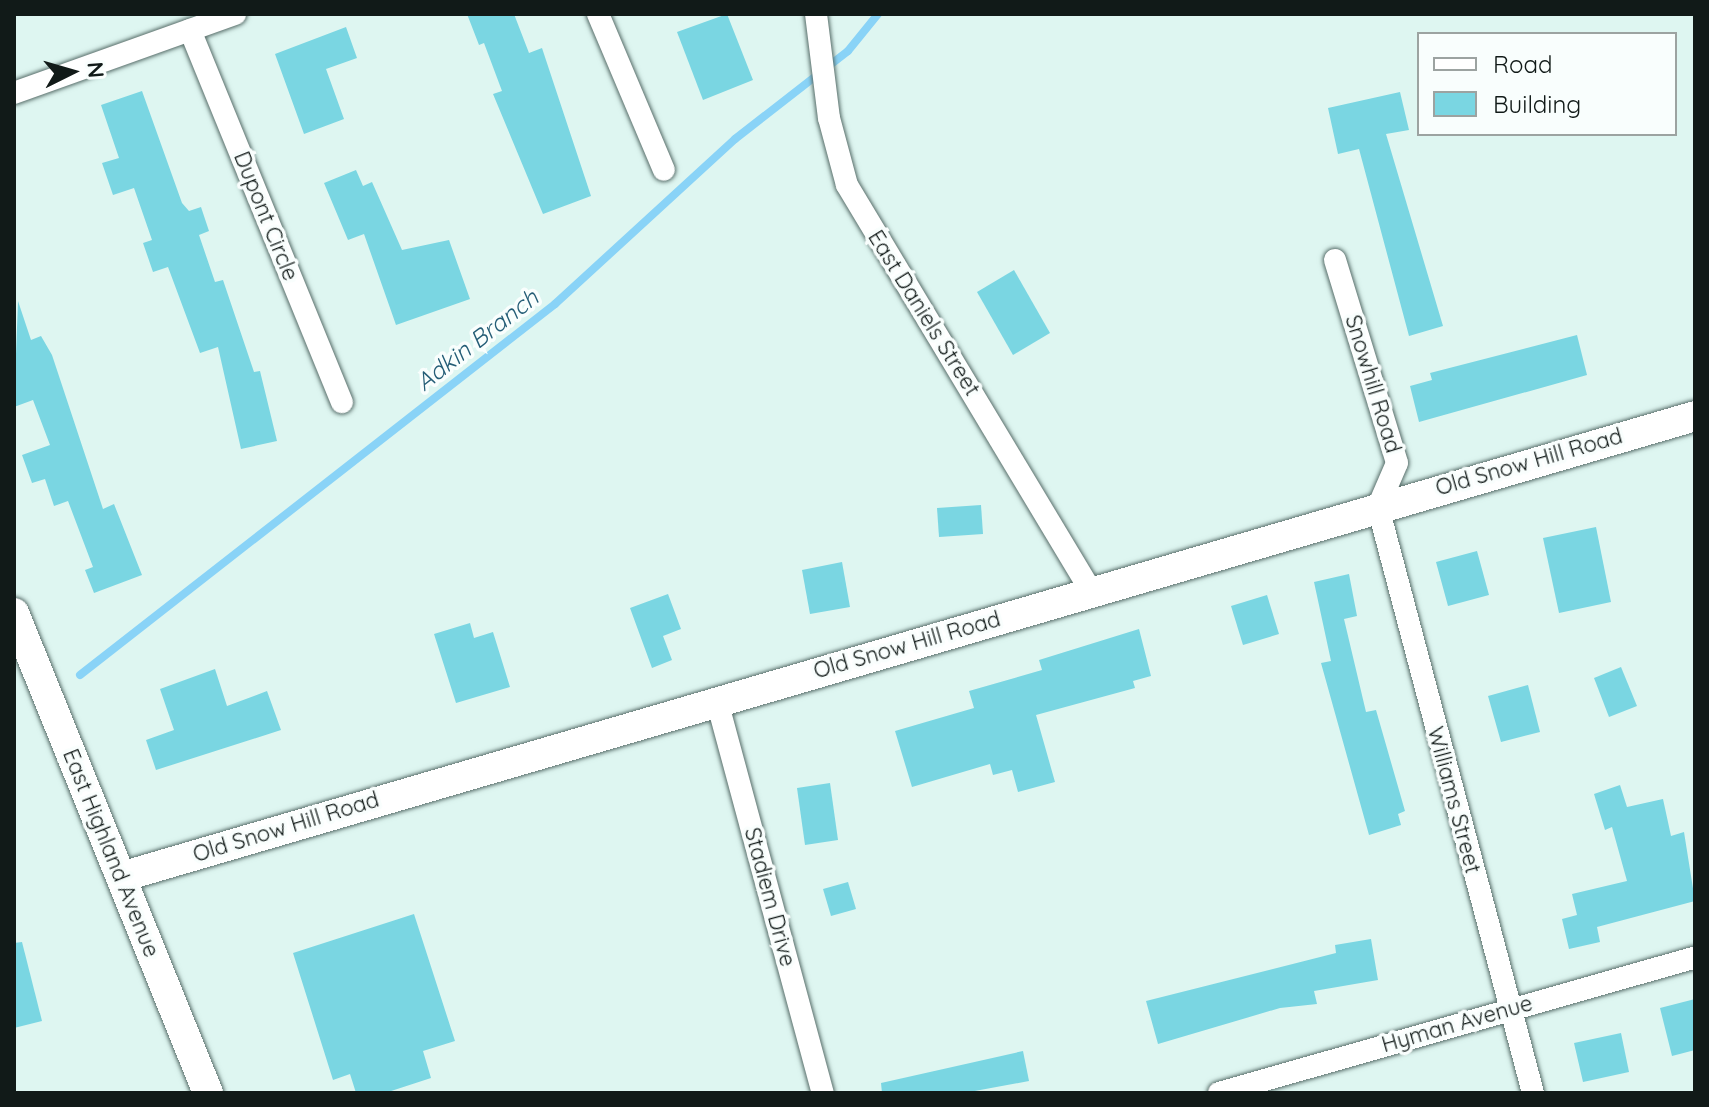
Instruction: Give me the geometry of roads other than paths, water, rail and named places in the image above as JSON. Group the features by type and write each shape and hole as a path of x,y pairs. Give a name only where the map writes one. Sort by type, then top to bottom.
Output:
{"street":[{"path":"14,93 235,14"},
{"path":"598,14 664,170"},
{"name":"East Daniels Street","path":"816,14 829,118 847,185 1091,591"},
{"name":"Dupont Circle","path":"190,30 342,402"},
{"name":"Snowhill Road","path":"1335,260 1397,463 1378,507"},
{"name":"Old Snow Hill Road","path":"121,877 1695,416"},
{"name":"Williams Street","path":"1378,507 1533,1093"},
{"name":"East Highland Avenue","path":"14,613 208,1093"},
{"name":"Stadiem Drive","path":"717,701 823,1093"},
{"name":"Hyman Avenue","path":"1219,1093 1695,957"}],"waterway":[{"name":"Adkin Branch","path":"80,675 555,304 735,139 848,51 878,14"}]}
